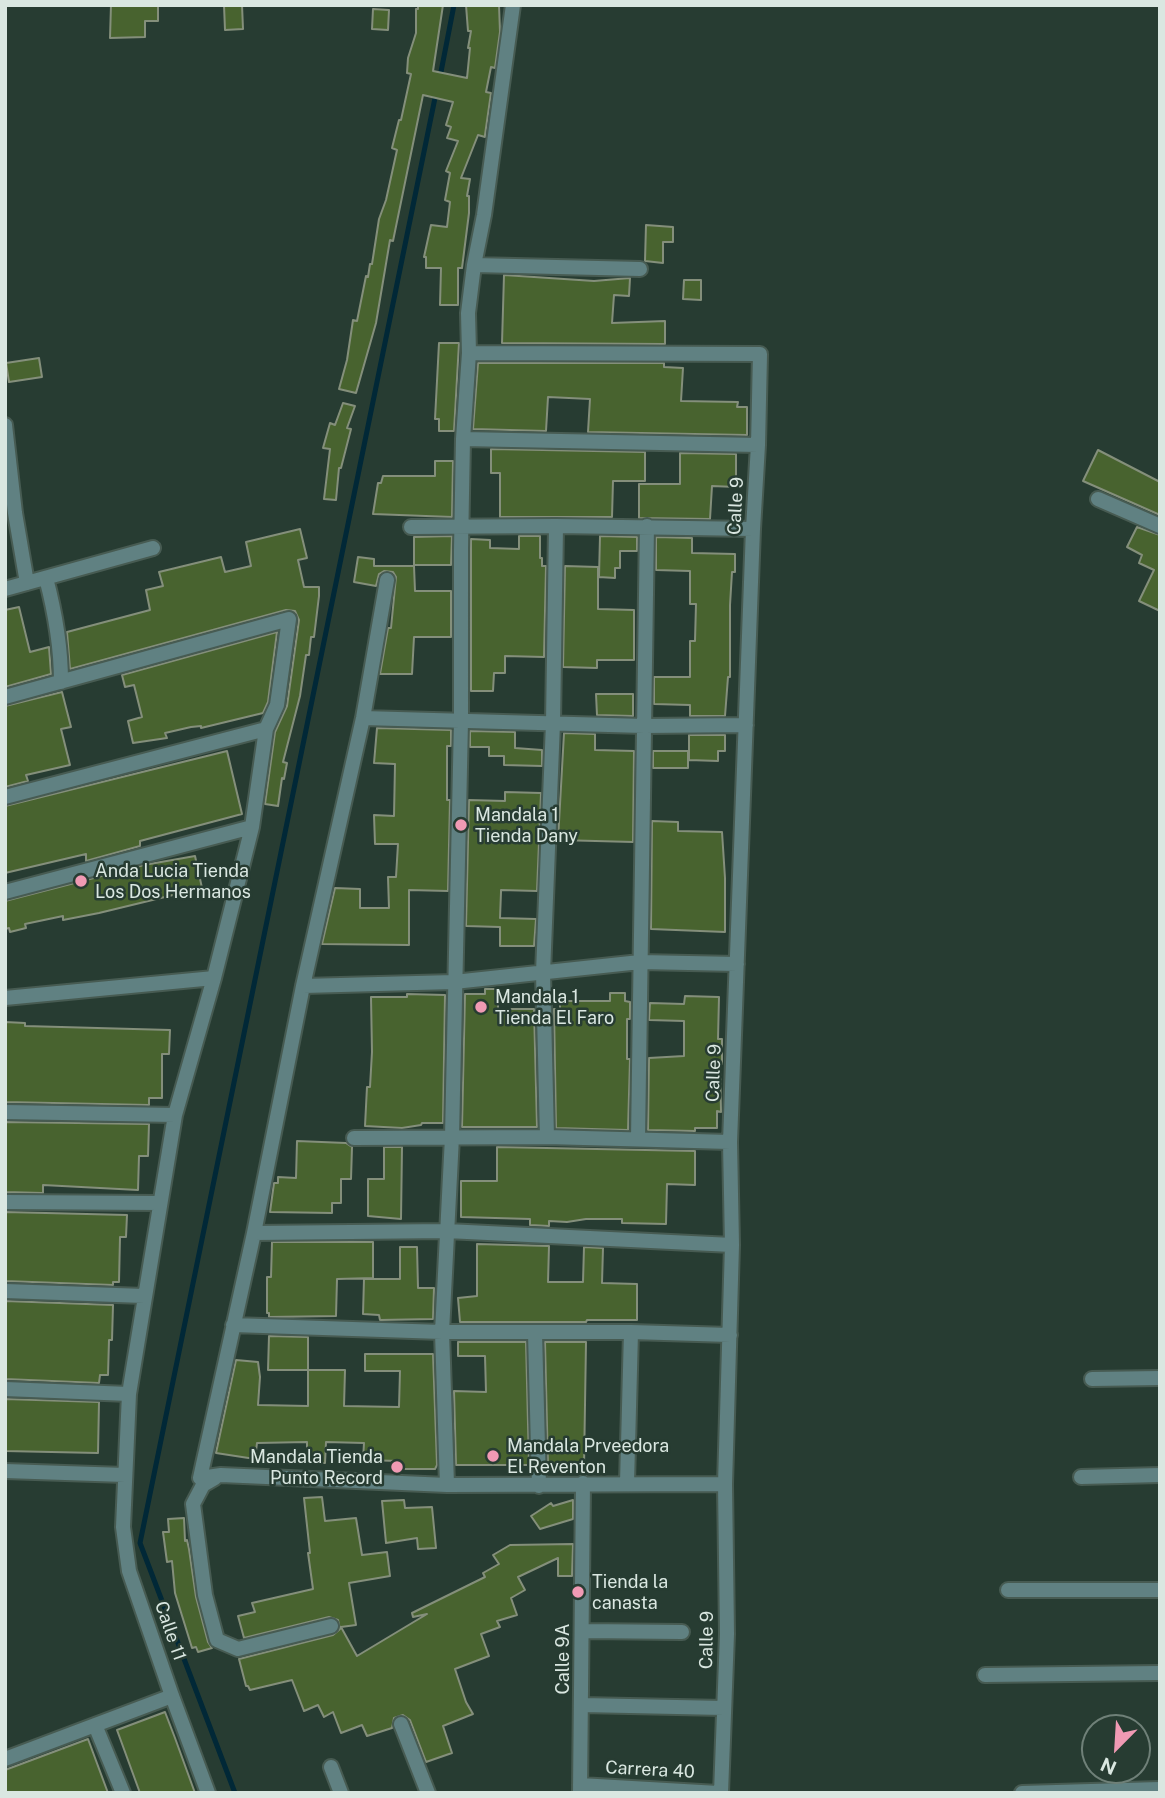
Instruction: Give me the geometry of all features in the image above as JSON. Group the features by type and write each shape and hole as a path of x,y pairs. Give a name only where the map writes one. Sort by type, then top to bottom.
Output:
{"street":[{"path":"447,1485 442,1332 452,1138 461,721 463,439 469,353 468,313 513,5"},
{"path":"474,265 640,269"},
{"name":"Calle 9","path":"469,353 760,354 730,1142 732,1245 725,1485 727,1634 720,1793"},
{"path":"5,425 10,515 27,583"},
{"path":"463,439 758,445"},
{"path":"1098,499 1160,527"},
{"path":"547,1137 543,972 556,526"},
{"path":"411,527 647,526 753,529"},
{"path":"638,1138 647,526"},
{"path":"5,589 153,548"},
{"path":"5,697 61,682 61,658 46,578"},
{"path":"387,580 363,718 303,986 254,1233 200,1479 220,1475 447,1485 725,1485"},
{"name":"Calle 11","path":"61,682 289,619 277,705 266,729 252,827 176,1115 129,1394 123,1527 129,1571 208,1793"},
{"path":"363,718 644,726 746,725"},
{"path":"5,797 266,729"},
{"path":"5,892 252,827"},
{"path":"303,986 454,982 640,962 737,964"},
{"path":"5,998 214,978"},
{"path":"5,1112 176,1115"},
{"path":"354,1138 547,1137 730,1142"},
{"path":"5,1202 160,1203"},
{"path":"254,1233 447,1231 732,1245"},
{"path":"5,1291 144,1296"},
{"path":"233,1325 442,1332 730,1335"},
{"path":"627,1483 631,1332"},
{"path":"535,1333 539,1486"},
{"path":"1091,1379 1160,1378"},
{"path":"5,1389 129,1394"},
{"path":"5,1471 125,1475"},
{"path":"220,1475 203,1485 193,1504 205,1595 217,1640 238,1649 331,1626"},
{"path":"1081,1476 1160,1475"},
{"name":"Calle 9A","path":"580,1789 583,1483"},
{"path":"1008,1590 1160,1590"},
{"path":"583,1631 682,1632"},
{"path":"985,1675 1160,1673"},
{"path":"5,1759 172,1696"},
{"path":"582,1704 724,1708"},
{"path":"401,1724 428,1793"},
{"path":"95,1725 123,1793"},
{"path":"331,1767 341,1793"},
{"name":"Carrera 40","path":"580,1789 720,1793"},
{"path":"1022,1793 1160,1789"}],"building":[{"path":"111,5 158,5 158,21 145,21 145,37 110,38"},
{"path":"224,5 242,5 243,29 225,30"},
{"path":"418,5 443,5 433,71 467,78 471,31 468,31 466,5 499,5 500,32 495,68 491,67 486,92 491,93 485,137 478,135 461,178 470,179 462,268 458,268 458,305 440,305 441,268 426,268 424,257 431,225 447,227 450,202 445,200 450,173 446,171 458,141 447,138 451,127 446,125 453,102 423,95 393,241 390,240 376,323 356,393 339,389 353,320 357,321 366,276 368,277 372,264 379,219 397,150 392,148 411,74 407,73 408,58 416,33"},
{"path":"373,9 389,10 388,30 372,29"},
{"path":"646,225 673,227 673,242 663,242 663,263 645,261"},
{"path":"504,275 594,281 630,278 629,296 614,295 612,323 665,321 665,344 502,343"},
{"path":"684,280 701,280 701,300 683,299"},
{"path":"439,343 459,343 454,431 439,431 439,419 435,419"},
{"path":"39,358 42,377 9,382 6,363"},
{"path":"478,363 664,363 664,367 683,368 681,401 738,402 737,407 747,407 747,435 588,432 590,399 548,397 546,431 473,429"},
{"path":"343,403 355,406 347,428 351,429 339,468 336,500 324,499 330,449 323,448 330,423 335,425"},
{"path":"491,449 645,452 645,481 613,481 612,517 500,517 500,473 491,473"},
{"path":"1098,450 1160,482 1160,515 1083,481"},
{"path":"680,453 736,454 736,487 712,486 710,519 639,518 639,484 680,484"},
{"path":"435,461 453,461 452,517 373,514 378,483 381,483 383,476 435,476"},
{"path":"1137,527 1160,535 1160,611 1139,601 1154,570 1139,563 1142,555 1127,547"},
{"path":"300,529 307,558 298,560 304,587 319,587 319,596 314,637 311,637 309,655 306,655 300,696 283,762 287,763 278,806 265,804 275,732 287,706 299,620 295,611 286,610 70,669 67,632 150,610 146,590 163,586 159,572 221,557 225,572 251,566 246,542"},
{"path":"452,536 451,565 414,565 414,537"},
{"path":"519,536 540,536 540,558 542,566 546,566 544,657 505,656 505,673 494,673 493,691 471,691 471,539 490,540 490,548 519,549"},
{"path":"600,536 637,537 637,551 620,551 620,568 615,568 615,578 599,577"},
{"path":"656,537 692,538 692,553 735,554 730,605 730,677 725,716 690,716 690,705 654,704 654,677 690,677 690,641 695,641 696,604 690,604 690,571 656,570"},
{"path":"358,557 374,559 374,566 414,566 415,591 451,591 451,637 414,637 412,674 380,674 388,628 391,628 396,577 393,572 384,571 379,574 376,586 354,582"},
{"path":"565,566 598,567 598,609 634,610 634,660 597,660 597,668 563,667"},
{"path":"19,607 30,652 49,647 51,674 5,687 5,610"},
{"path":"277,632 268,702 263,713 201,728 191,727 165,733 167,738 133,743 128,721 142,717 134,685 125,687 122,675"},
{"path":"62,692 71,727 61,729 70,765 26,775 28,781 5,787 5,706"},
{"path":"596,694 633,694 633,716 597,715"},
{"path":"377,728 451,730 451,746 447,746 447,800 450,800 448,891 409,890 409,945 322,944 335,888 360,889 360,908 389,908 388,877 396,877 398,844 375,844 374,815 394,816 395,764 374,763"},
{"path":"470,731 515,732 515,748 542,750 542,766 504,765 504,756 489,756 489,747 470,747"},
{"path":"564,733 595,734 595,750 634,751 633,842 558,840"},
{"path":"689,735 725,735 725,751 718,751 718,761 689,760"},
{"path":"227,751 242,814 140,841 140,846 86,861 86,854 5,873 5,806"},
{"path":"653,751 688,751 688,768 653,768"},
{"path":"505,792 541,793 537,891 501,890 500,918 536,919 534,946 500,946 500,927 466,926 469,800 505,801"},
{"path":"652,821 678,822 678,831 722,832 725,932 651,929"},
{"path":"195,856 202,888 99,913 63,920 63,916 25,924 26,928 10,932 9,928 5,929 5,901 144,865"},
{"path":"485,989 498,989 498,1009 534,1009 537,1127 462,1127 465,994 485,994"},
{"path":"610,993 625,993 625,1001 630,1002 630,1019 627,1019 627,1059 630,1059 628,1130 556,1128 554,1009 560,1009 560,1001 610,1001"},
{"path":"407,994 445,995 443,1123 422,1123 402,1128 365,1126 372,1052 371,997 407,997"},
{"path":"685,996 719,997 718,1039 722,1039 722,1064 721,1112 717,1111 717,1128 695,1128 695,1131 648,1130 649,1058 684,1056 684,1021 649,1020 650,1003 684,1004"},
{"path":"5,1022 25,1023 25,1026 170,1030 169,1054 162,1054 162,1098 149,1098 149,1105 5,1102"},
{"path":"5,1122 149,1124 148,1156 139,1156 138,1190 43,1185 43,1193 5,1192"},
{"path":"297,1141 346,1143 352,1147 351,1179 341,1179 341,1203 332,1203 332,1213 270,1212 274,1183 278,1183 278,1177 296,1178"},
{"path":"384,1147 402,1147 401,1219 368,1216 368,1179 384,1179"},
{"path":"497,1147 695,1151 695,1185 667,1184 666,1224 622,1223 622,1219 586,1219 549,1221 549,1226 530,1225 530,1219 461,1217 461,1181 497,1181"},
{"path":"5,1212 127,1215 126,1237 120,1237 119,1282 113,1282 113,1285 5,1281"},
{"path":"272,1242 373,1242 373,1278 337,1279 336,1316 269,1317 267,1277 271,1277"},
{"path":"477,1244 549,1246 548,1282 583,1282 584,1247 603,1248 602,1283 637,1284 637,1320 460,1322 458,1298 477,1296"},
{"path":"400,1247 417,1247 418,1288 434,1288 433,1319 380,1320 379,1315 363,1314 364,1279 400,1279"},
{"path":"5,1301 113,1305 108,1375 100,1375 99,1383 5,1379"},
{"path":"269,1336 308,1337 308,1370 268,1370"},
{"path":"458,1342 526,1342 529,1465 456,1465 454,1391 486,1392 485,1356 458,1356"},
{"path":"545,1342 586,1342 584,1467 548,1467"},
{"path":"365,1354 433,1354 435,1469 400,1469 399,1461 363,1460 364,1443 326,1442 325,1463 307,1463 307,1442 257,1443 255,1459 216,1453 236,1360 258,1362 258,1405 308,1406 308,1370 345,1370 344,1406 399,1407 400,1371 365,1371"},
{"path":"5,1399 99,1402 98,1453 5,1451"},
{"path":"322,1497 325,1521 356,1518 362,1555 387,1552 390,1576 349,1583 356,1625 341,1627 357,1656 427,1614 413,1617 412,1613 485,1577 483,1573 499,1564 493,1555 510,1545 573,1544 572,1576 558,1576 558,1558 518,1577 525,1590 511,1598 517,1615 497,1621 500,1627 481,1634 489,1656 455,1669 473,1714 443,1726 452,1753 426,1762 410,1720 403,1715 394,1718 392,1728 367,1736 362,1725 341,1733 333,1712 324,1717 318,1705 304,1711 292,1680 250,1690 246,1686 239,1659 333,1635 340,1629 338,1620 329,1617 244,1638 238,1616 255,1612 252,1603 313,1589 304,1498"},
{"path":"404,1500 405,1508 432,1507 436,1548 418,1549 417,1538 386,1543 382,1501"},
{"path":"573,1500 573,1519 540,1529 531,1516 551,1503 553,1506"},
{"path":"184,1518 185,1541 187,1540 189,1549 196,1597 212,1648 198,1652 196,1647 192,1648 175,1593 172,1561 167,1562 163,1532 169,1532 168,1519"},
{"path":"165,1712 195,1793 140,1793 117,1730"},
{"path":"88,1739 108,1793 5,1793 5,1770"}],"waterway":[{"path":"440,77 454,5"},
{"path":"235,1793 140,1543 436,93"}],"place":[{"name":"Mandala 1 Tienda Dany","path":"461,825"},
{"name":"Anda Lucia Tienda Los Dos Hermanos","path":"81,881"},
{"name":"Mandala 1 Tienda El Faro","path":"481,1007"},
{"name":"Mandala Prveedora El Reventon","path":"493,1456"},
{"name":"Mandala Tienda Punto Record","path":"397,1467"},
{"name":"Tienda la canasta","path":"578,1592"}]}
